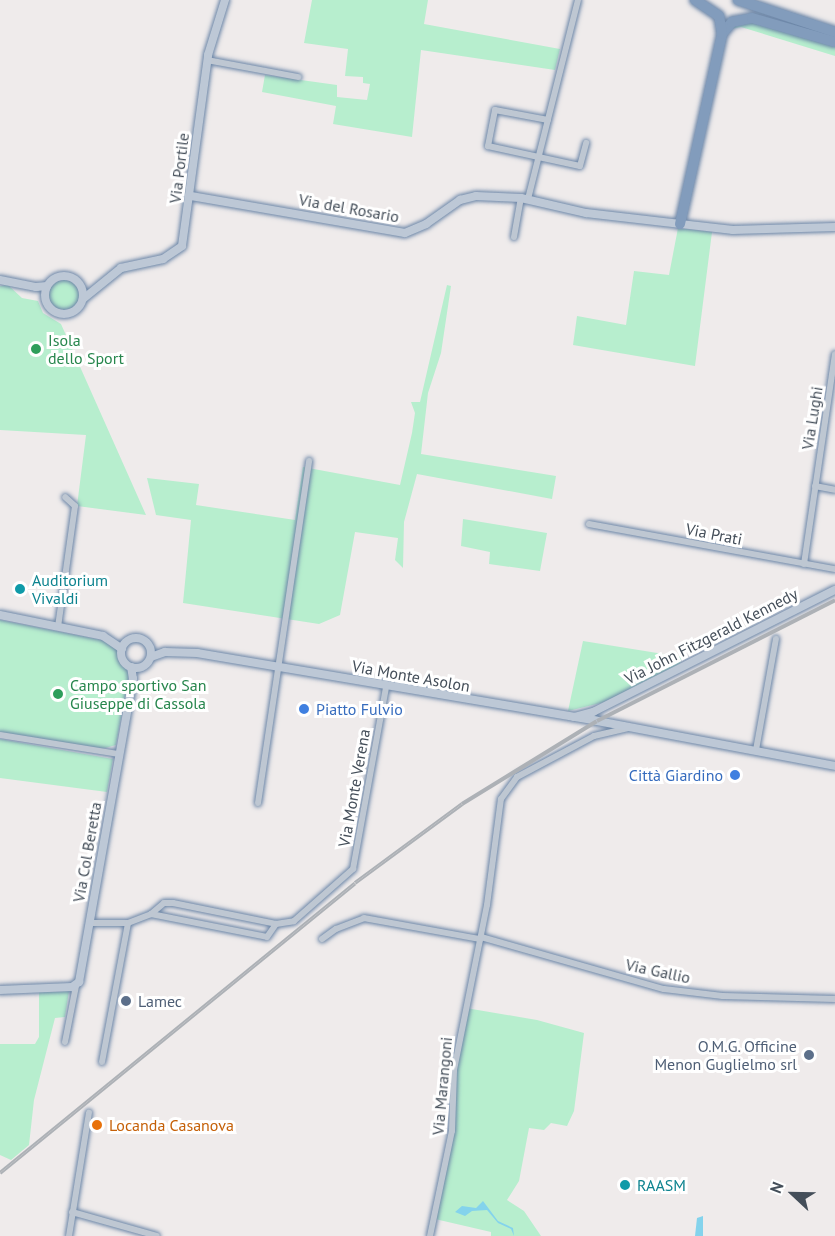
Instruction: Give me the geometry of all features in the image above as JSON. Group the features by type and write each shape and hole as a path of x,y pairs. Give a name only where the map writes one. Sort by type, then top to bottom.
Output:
{"highway":[{"path":"680,224 722,34 719,16 695,0"},
{"path":"738,0 835,32"},
{"path":"722,34 732,22 752,18 835,42"}],"street":[{"name":"Via Portile","path":"83,299 97,284 121,268 163,259 179,250 187,232 207,60 225,0"},
{"path":"514,237 539,157 578,0"},
{"path":"207,60 298,77"},
{"path":"548,120 495,110 488,146 580,166 586,143"},
{"name":"Via del Rosario","path":"191,195 405,233 426,224 460,200 476,196 525,198 586,213 743,230 835,227"},
{"path":"0,280 28,286 47,286 60,276 79,284 97,284"},
{"path":"28,286 45,298 51,310 65,314 76,309 83,299 79,284"},
{"path":"45,298 47,286"},
{"name":"Via Lughi","path":"804,564 835,354"},
{"path":"258,803 276,667 309,461"},
{"path":"815,486 835,490"},
{"path":"58,627 75,506 65,497"},
{"name":"Via Prati","path":"589,524 835,568"},
{"name":"Via John Fitzgerald Kennedy","path":"566,716 595,715 835,590"},
{"path":"0,615 58,627 124,645 142,639 150,647 151,657 135,668 123,661 124,645"},
{"path":"756,750 776,639"},
{"name":"Via Monte Asolon","path":"150,647 165,652 197,653 542,714 595,715"},
{"name":"Via Monte Asolon","path":"151,657 165,652"},
{"name":"Via Col Beretta","path":"65,1042 135,668"},
{"name":"Via Monte Verena","path":"276,924 294,921 353,869 386,687"},
{"name":"Via Monte Asolon","path":"566,716 595,715 629,728 835,766"},
{"name":"Via Marangoni","path":"430,1236 452,1131 454,1070 506,788 517,777 594,736 629,728"},
{"path":"0,735 119,754"},
{"path":"89,923 128,923 151,914 164,903 173,903 276,924 267,937 151,914"},
{"path":"322,939 336,928 364,918 480,938"},
{"path":"102,1062 128,923"},
{"name":"Via Gallio","path":"480,938 664,989 723,996 835,999"},
{"path":"0,990 76,986"},
{"path":"69,1236 89,1113"},
{"path":"72,1212 157,1236"}],"green space":[{"path":"312,0 428,0 424,24 560,49 555,70 421,50 412,137 333,124 336,106 262,92 265,75 337,85 337,97 367,100 370,84 363,83 363,77 345,76 348,49 304,43"},
{"path":"745,21 835,45 835,56 741,27 725,30"},
{"path":"678,228 712,232 695,366 573,345 577,316 626,325 634,271 669,275"},
{"path":"64,280 74,285 79,295 74,305 64,310 54,305 49,295 54,285"},
{"name":"Isola dello Sport","path":"8,285 22,298 38,301 43,313 61,324 146,515 77,506 86,435 0,430 0,286"},
{"path":"447,285 451,286 441,353 428,393 421,454 556,476 552,499 417,474 404,522 403,568 395,560 398,538 355,532 340,615 319,624 183,603 191,520 156,515 147,478 199,484 196,505 295,520 303,467 400,485 415,413 411,402 420,402"},
{"path":"463,519 547,533 540,571 489,564 490,552 461,546"},
{"name":"Campo sportivo San Giuseppe di Cassola","path":"0,620 116,643 124,654 122,663 130,669 116,745 102,749 0,734"},
{"path":"583,641 682,657 680,664 605,702 568,711"},
{"path":"0,739 113,759 107,792 0,778"},
{"path":"69,991 65,1017 55,1018 34,1100 29,1145 11,1160 0,1155 0,1044 35,1044 39,1037 39,992"},
{"path":"466,1008 537,1020 584,1033 574,1111 567,1126 551,1123 544,1130 529,1128 519,1181 507,1200 524,1211 541,1236 491,1236 491,1232 435,1219 451,1138 452,1099"}],"water":[{"path":"483,1201 498,1221 513,1228 514,1236 511,1229 498,1223 487,1210 472,1211 465,1216 455,1212 462,1206 476,1208"},
{"path":"703,1216 703,1236 695,1236 697,1218"}],"railway":[{"path":"0,1173 355,883 462,804 597,721 835,600"}],"place":[{"name":"Isola dello Sport","path":"36,349"},
{"name":"Auditorium Vivaldi","path":"20,589"},
{"name":"Campo sportivo San Giuseppe di Cassola","path":"58,694"},
{"name":"Piatto Fulvio","path":"304,709"},
{"name":"Città Giardino","path":"735,775"},
{"name":"Lamec","path":"126,1001"},
{"name":"O.M.G. Officine Menon Guglielmo srl","path":"809,1055"},
{"name":"Locanda Casanova","path":"97,1125"},
{"name":"RAASM","path":"625,1185"}]}
